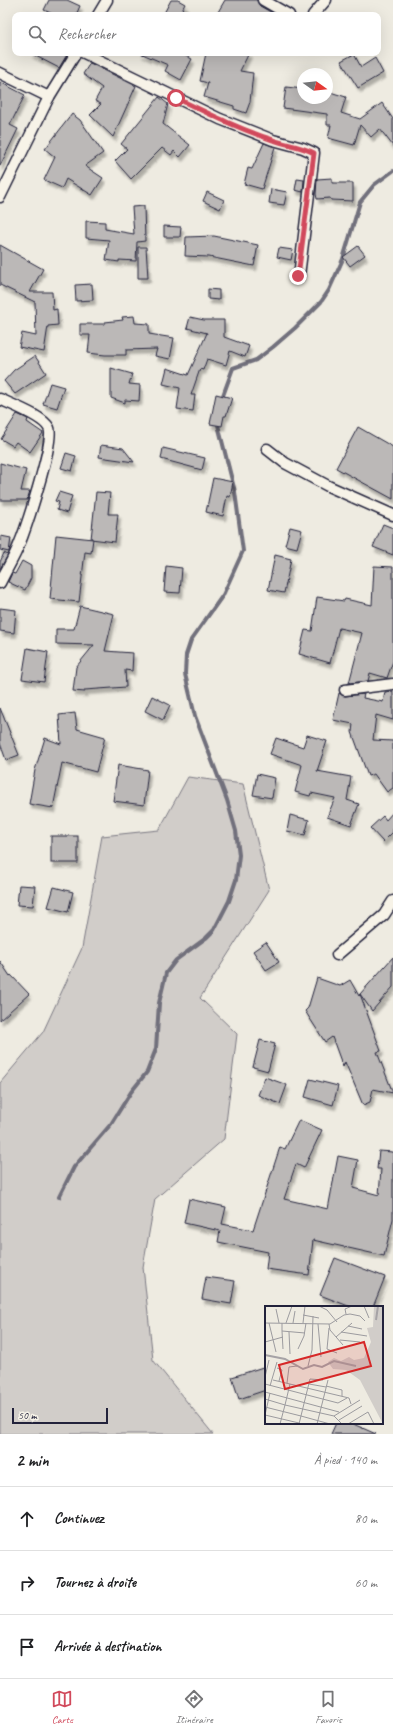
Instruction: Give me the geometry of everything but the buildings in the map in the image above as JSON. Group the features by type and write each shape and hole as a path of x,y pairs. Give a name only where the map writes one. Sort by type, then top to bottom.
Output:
{"street":[{"path":"100,12 107,0"},
{"path":"264,0 284,12"},
{"path":"316,12 326,0"},
{"path":"0,197 49,98 74,56"},
{"path":"90,56 220,119 273,140 303,148 314,153 298,276"},
{"path":"0,73 49,98"},
{"path":"0,399 34,415 49,427 52,436 41,478 19,544 0,583"},
{"path":"267,449 285,463 328,486 393,515"},
{"path":"345,690 393,684"},
{"path":"337,955 384,916 393,901"}],"shaded area":[{"path":"188,777 243,784 269,890 200,998 237,1034 224,1139 155,1199 143,1267 153,1360 213,1434 0,1434 0,1083 43,1032 82,948 102,836 159,830"}],"waterway":[{"path":"221,401 233,368 256,360 295,328 321,302 329,290 343,259 360,202 374,185 393,171"},
{"path":"59,1197 74,1167 111,1124 131,1092 147,1072 156,1049 159,1003 166,973 176,960 206,938 214,930 229,901 236,880 239,855 236,831 227,800 195,716 185,674 186,655 191,640 223,595 243,551 235,492 217,421"}],"route":[{"path":"176,98 220,119 273,140 303,148 314,153 310,194 298,276"}]}
